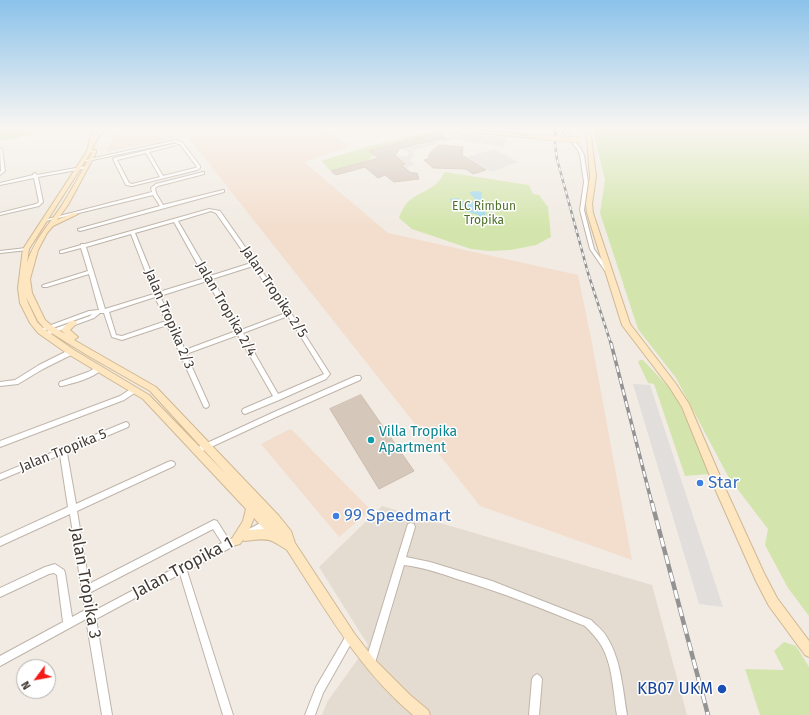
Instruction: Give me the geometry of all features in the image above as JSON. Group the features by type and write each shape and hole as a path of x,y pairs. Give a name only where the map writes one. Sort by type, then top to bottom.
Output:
{"street":[{"path":"0,174 3,172 2,161"},
{"path":"83,161 35,250 27,279 26,286 28,293 47,331 71,352 146,397 251,507 287,535 291,546 350,637 367,660 405,700 423,715"},
{"path":"0,184 81,165 88,161"},
{"path":"90,161 65,205 26,249 22,279 22,296 34,323 153,389 207,446 271,522 280,541 291,546"},
{"path":"116,161 127,184 132,185 199,167 195,161"},
{"path":"153,161 162,177"},
{"path":"583,161 586,182 582,210 592,249 608,270"},
{"path":"592,161 593,176 589,209 627,327 680,396 760,577 773,602 809,651"},
{"path":"81,165 87,168"},
{"path":"161,208 153,188 203,173"},
{"path":"0,214 37,205 41,202 35,175"},
{"path":"80,230 223,191"},
{"path":"50,222 154,193"},
{"path":"65,205 64,210 75,214"},
{"name":"Jalan Tropika 2/5","path":"175,220 211,210 218,212 289,314 327,374 324,377 277,398"},
{"path":"62,252 175,220"},
{"name":"Jalan Tropika 2/4","path":"175,220 277,398"},
{"name":"Jalan Tropika 2/3","path":"132,232 157,294 206,405"},
{"path":"83,246 102,311 114,336 117,338 122,338 169,322"},
{"path":"0,252 26,249"},
{"path":"47,331 91,312 102,311 254,264"},
{"path":"45,286 91,272"},
{"path":"47,331 92,317 102,311"},
{"path":"183,353 289,314"},
{"path":"73,323 66,327 65,332 106,357 105,362"},
{"path":"0,384 16,382 71,352"},
{"path":"62,384 90,374 99,369"},
{"path":"196,451 274,414 358,378"},
{"path":"0,444 122,398 134,390"},
{"path":"245,411 277,398"},
{"name":"Jalan Tropika 5","path":"0,477 126,425"},
{"name":"Jalan Tropika 3","path":"63,451 107,715"},
{"path":"0,542 172,464"},
{"path":"236,540 248,524 251,507"},
{"name":"Jalan Tropika 1","path":"0,661 68,624 91,615 271,522"},
{"path":"86,590 214,524 236,540 264,534 277,537"},
{"path":"367,660 411,527"},
{"path":"400,561 417,562 483,581 588,623 599,632 612,655 622,715"},
{"path":"0,594 55,568 61,572 68,624"},
{"path":"182,568 228,715"},
{"path":"310,715 319,690 350,637"},
{"path":"534,715 537,679"}],"shaded area":[{"path":"207,161 306,161 304,162 388,233 578,275 632,560 480,506"},
{"path":"401,161 411,161 415,164 401,171 397,168 405,164"},
{"path":"474,161 518,162 491,172"},
{"path":"633,384 650,385 723,607 699,604"},
{"path":"290,429 368,507 366,514 339,537 261,444"},
{"path":"382,506 652,585 687,715 322,715 327,702 368,645 319,567"}],"green space":[{"path":"321,161 363,161 331,171"},
{"path":"600,161 809,161 809,616 788,588 765,545 768,529 729,478 676,378 638,329 600,213 605,180"},
{"name":"ELC Rimbun Tropika","path":"445,172 529,185 533,194 539,195 548,207 551,237 536,245 511,250 489,251 471,249 412,229 399,218 402,210 414,197 436,184"},
{"path":"643,360 675,394 710,474 685,476 654,384 648,383 638,362"},
{"path":"784,642 796,646 809,667 809,715 760,715 745,669 784,670 774,651"}],"water":[{"path":"469,192 482,192 480,204 486,213 485,216 481,217 476,214 457,209 457,204 451,202 450,199 457,198 466,203 472,202 475,199"}],"building":[{"path":"366,161 402,161 405,164 401,165 411,173 417,173 419,179 394,182 385,175 378,178 365,167 336,175 331,171"},
{"path":"426,161 472,161 486,170 473,174 466,169 433,168"},
{"name":"Villa Tropika Apartment","path":"361,395 414,471 379,489 330,409"}],"railway":[{"path":"558,161 588,273 611,344"},
{"path":"611,343 652,504"},
{"path":"652,503 708,715"}],"place":[{"name":"Villa Tropika Apartment","path":"371,440"},
{"name":"Star","path":"700,483"},
{"name":"99 Speedmart","path":"336,516"},
{"name":"KB07 UKM","path":"722,689"}]}
